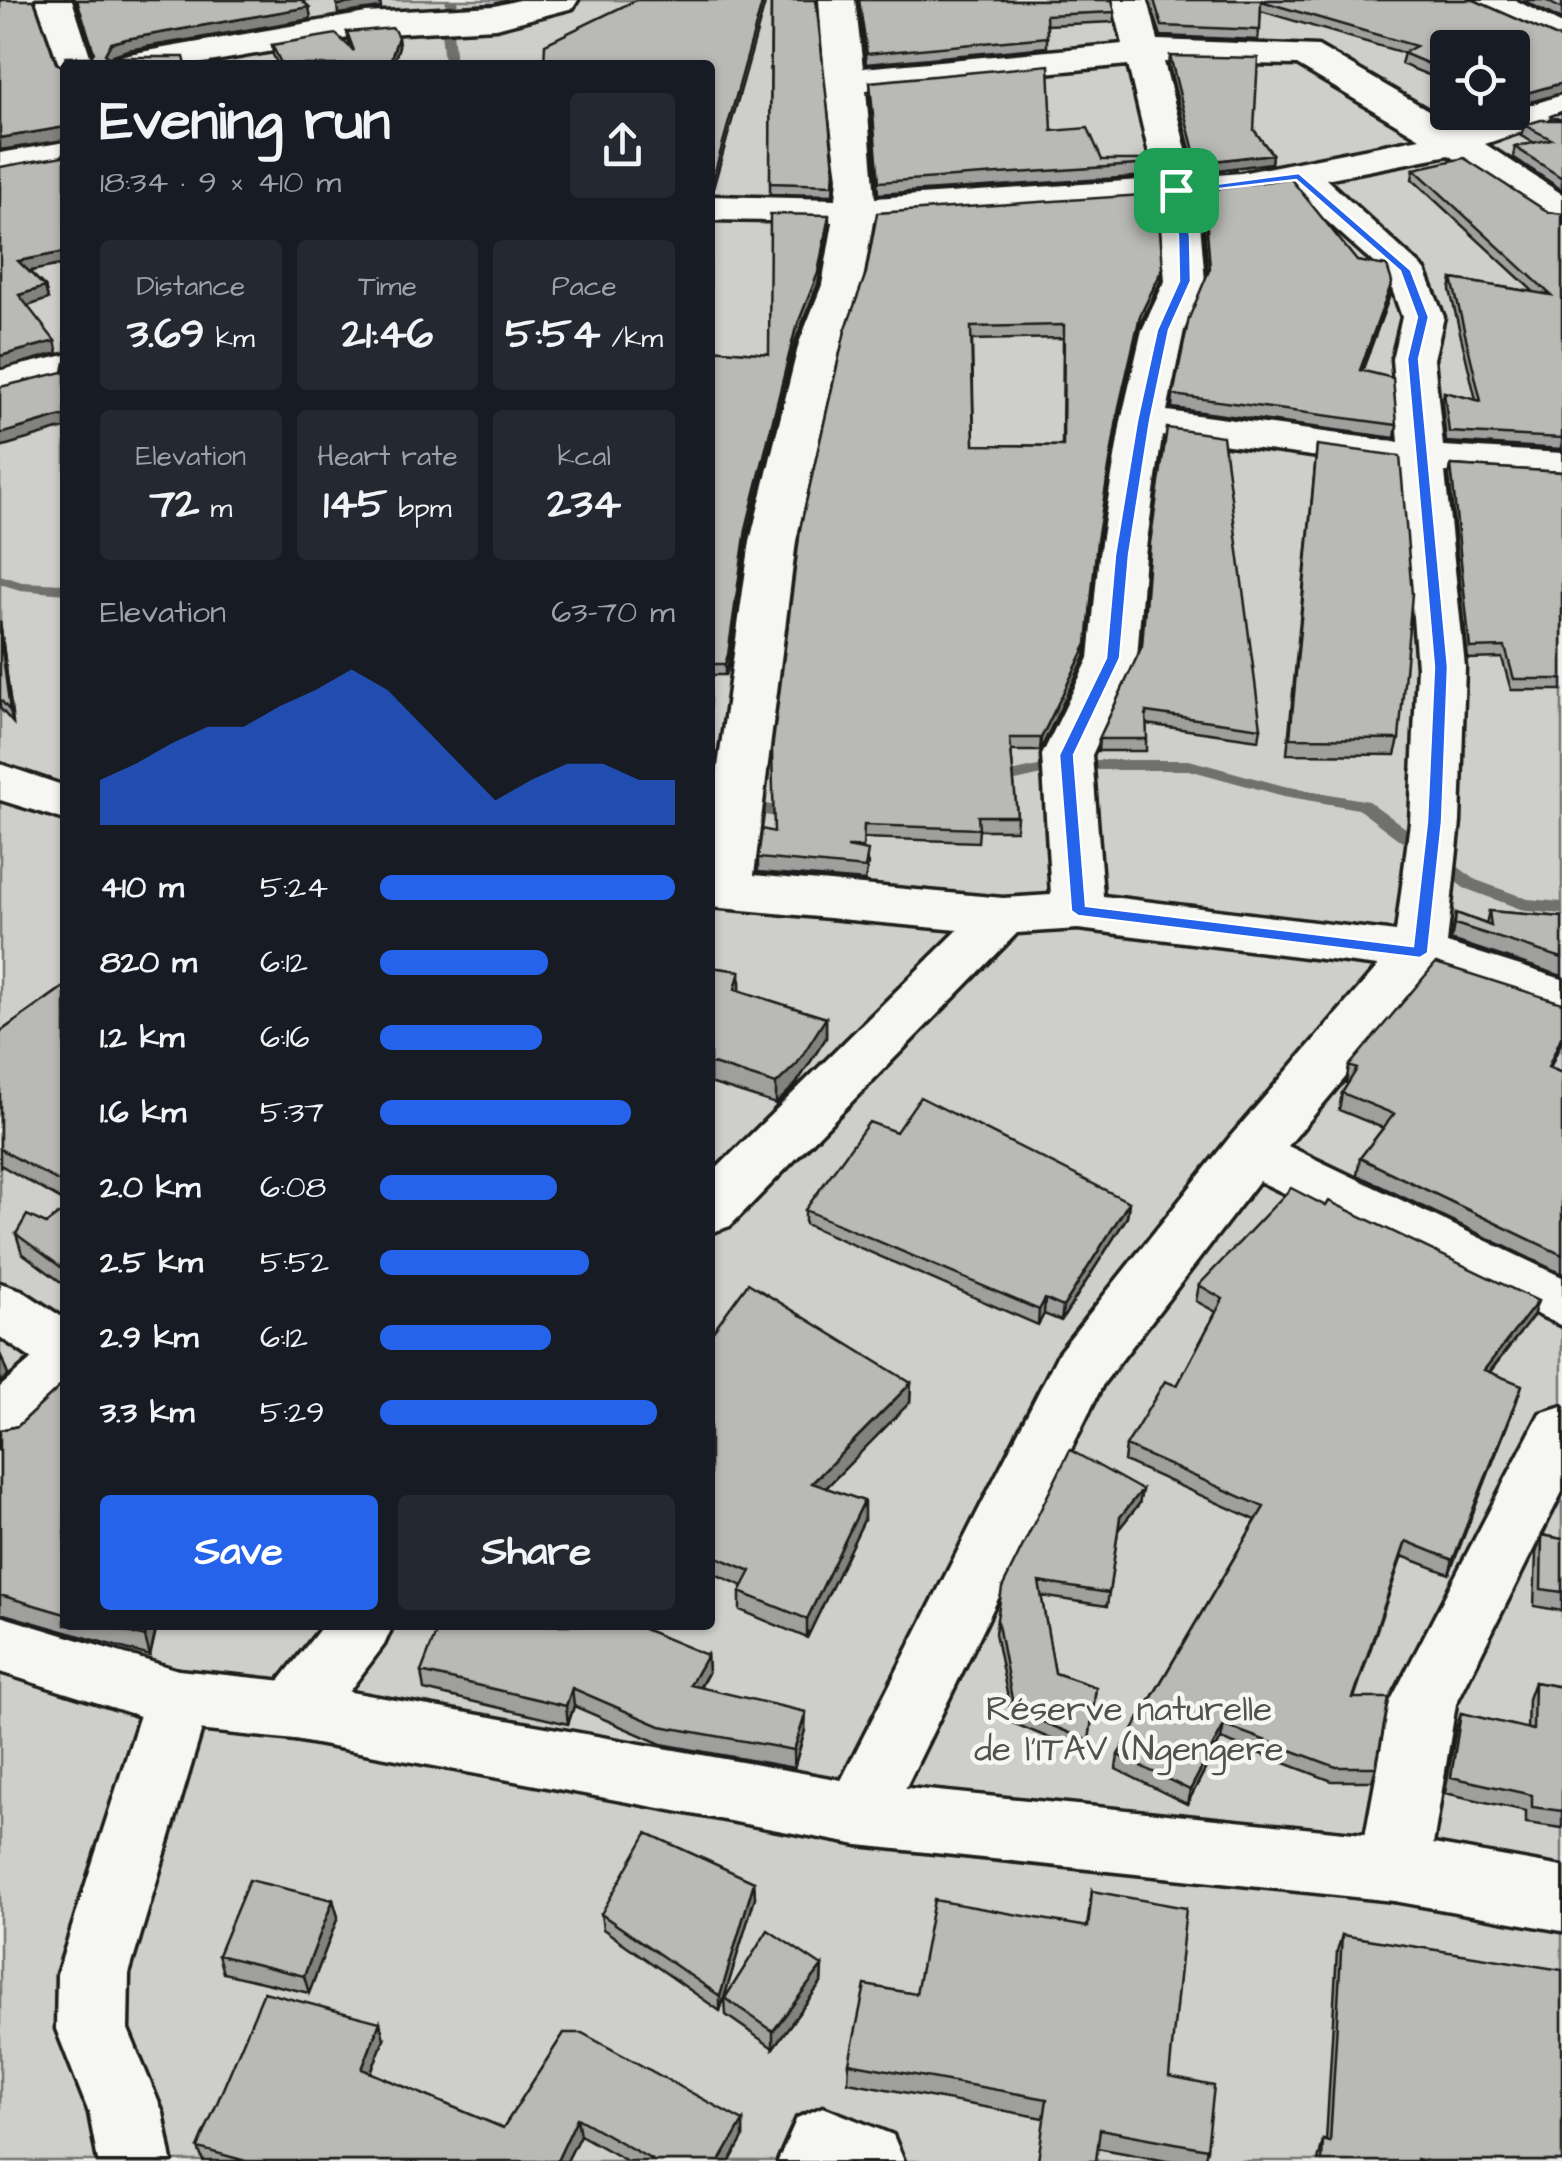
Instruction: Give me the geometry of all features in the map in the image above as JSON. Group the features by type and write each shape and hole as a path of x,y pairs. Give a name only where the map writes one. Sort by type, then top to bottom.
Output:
{"street":[{"path":"54,0 72,60"},
{"path":"157,60 366,24 496,17 560,0"},
{"path":"837,0 857,177 855,211 842,285 820,342 773,541 738,803 718,890 1004,916 1078,911 1420,953 1562,998"},
{"path":"1078,911 1067,766 1113,658 1122,555 1143,421 1163,330 1185,281 1184,236 1176,190 1130,0"},
{"path":"1488,0 1562,38"},
{"path":"844,81 1142,52 1305,54 1456,142 1562,210"},
{"path":"715,208 855,211 1176,190 1299,176 1456,142 1562,106"},
{"path":"0,165 60,153"},
{"path":"858,1814 1080,1369 1250,1152 1420,953 1435,822 1441,667 1413,359 1423,317 1405,270 1299,176"},
{"path":"0,383 60,369"},
{"path":"1143,421 1423,458 1562,466"},
{"path":"0,780 28,794 60,803"},
{"path":"715,1207 1004,916"},
{"path":"1250,1152 1562,1304"},
{"path":"0,1306 60,1347"},
{"path":"0,1424 60,1370"},
{"path":"1394,1870 1423,1702 1562,1431"},
{"path":"295,1711 357,1630"},
{"path":"0,1644 178,1699 295,1711 858,1814 1394,1870 1562,1898"},
{"path":"135,2161 126,2113 92,2030 92,1974 178,1699"},
{"path":"815,2161 823,2144 867,2161"}],"green space":[{"name":"Réserve naturelle de l'ITAV (Ngengere","path":"0,0 1562,0 1562,2161 0,2161"}],"building":[{"path":"0,0 34,0 60,65 60,128 0,138"},
{"path":"77,0 302,0 309,7 126,39 111,43 105,54 185,60 65,60 91,57 94,52"},
{"path":"335,0 372,0 337,5"},
{"path":"636,0 763,0 715,171 715,60 544,60 545,44"},
{"path":"771,0 816,0 833,185 770,183"},
{"path":"859,0 1112,0 1115,12 1046,15 1047,37 867,54"},
{"path":"1154,0 1474,0 1562,39 1562,83 1530,92 1530,30 1430,30 1430,64 1403,53 1416,46 1261,1 1260,30 1162,26"},
{"path":"1545,0 1562,0 1562,9"},
{"path":"393,28 398,37 391,60 280,60 272,45 336,34 354,51 347,32"},
{"path":"1170,56 1258,58 1254,130 1272,154 1197,163"},
{"path":"1049,65 1052,131 1088,128 1102,160 1151,160 1152,164 879,182 870,82"},
{"path":"1562,112 1562,178 1515,147 1551,139 1530,128 1530,123 1561,120 1551,116"},
{"path":"60,157 60,253 18,261 45,287 19,295 55,341 0,356 0,167"},
{"path":"1464,158 1548,212 1562,214 1562,438 1449,432 1444,392 1481,401 1452,279 1551,295 1414,169"},
{"path":"1290,178 1357,261 1387,266 1392,282 1360,370 1393,378 1397,425 1173,395 1189,318 1210,268 1204,191"},
{"path":"1157,194 1163,268 1140,316 1119,407 1097,541 1087,644 1041,738 1010,738 1017,816 978,816 979,829 864,825 863,847 847,847 868,851 865,868 758,858 762,829 774,832 772,750 800,529 845,331 866,273 877,213","holes":["1064,325 1063,446 974,445 971,327"]},
{"path":"770,214 829,215 818,273 795,331 746,529 728,655 725,664 715,664 715,349 769,354"},
{"path":"60,373 60,416 0,434 0,387"},
{"path":"1167,428 1223,436 1261,728 1146,712 1147,739 1099,739 1142,646 1150,543"},
{"path":"1317,445 1400,456 1412,594 1399,739 1290,738"},
{"path":"1451,465 1562,472 1562,679 1514,679 1505,647 1470,648"},
{"path":"0,633 10,711 0,699"},
{"path":"1489,911 1562,917 1562,958 1455,924 1456,913 1491,926"},
{"path":"1436,963 1562,1003 1562,1035 1548,1067 1562,1073 1562,1255 1360,1158 1394,1114 1342,1093 1357,1069 1349,1066"},
{"path":"715,968 740,971 735,989 826,1018 797,1064 776,1084 715,1065"},
{"path":"60,990 60,1182 0,1149 0,1032"},
{"path":"920,1097 1129,1202 1063,1307 1045,1299 1039,1310 805,1210 869,1122 896,1132"},
{"path":"1291,1188 1326,1206 1329,1201 1538,1301 1484,1370 1522,1385 1453,1560 1406,1541 1353,1698 1389,1698 1376,1767 1336,1767 1224,1725 1190,1790 1118,1755 1264,1507 1126,1446 1165,1381 1177,1386 1223,1299 1199,1285"},
{"path":"60,1214 60,1266 16,1234 27,1215 46,1224"},
{"path":"748,1283 911,1383 812,1483 864,1501 807,1619 740,1592 751,1571 715,1556 715,1328"},
{"path":"60,1387 60,1613 0,1595 0,1430 18,1426"},
{"path":"1070,1450 1142,1490 1120,1517 1109,1593 1039,1582 1055,1673 1096,1687 1089,1741 1014,1710 997,1619 1002,1588"},
{"path":"1542,1535 1562,1539 1562,1592 1541,1589"},
{"path":"120,1630 146,1630 145,1637"},
{"path":"437,1630 646,1630 707,1655 690,1685 806,1712 794,1750 660,1726 572,1688 566,1706 421,1672"},
{"path":"1534,1682 1562,1687 1562,1811 1532,1807 1532,1795 1451,1777 1461,1713 1533,1730"},
{"path":"647,1833 754,1882 720,1996 601,1914"},
{"path":"249,1880 333,1900 304,1976 218,1955"},
{"path":"1092,1891 1186,1908 1169,2077 1214,2086 1207,2149 1100,2129 1096,2161 1038,2161 1047,2099 849,2063 865,1985 916,1994 934,1900 1088,1927"},
{"path":"768,1930 822,1966 773,2031 725,1998"},
{"path":"1342,1935 1562,1970 1562,2161 1322,2161 1323,2140 1330,2142"},
{"path":"264,1992 380,2022 362,2069 503,2128 564,2033 582,2033 743,2121 720,2161 654,2161 577,2118 557,2161 246,2161 198,2148"}],"waterway":[{"path":"450,60 447,30 452,0"},
{"path":"0,579 20,586 60,589"},
{"path":"990,782 1064,765 1189,765 1284,791 1363,805 1470,884 1526,905 1562,908"},
{"path":"715,797 756,809 797,811"}],"route":[{"path":"1299,176 1405,270 1423,317 1413,359 1441,667 1435,822 1420,953 1078,911 1066,755 1113,658 1122,555 1152,373 1163,330 1185,281 1184,236 1176,190 1241,186 1299,176"}]}
